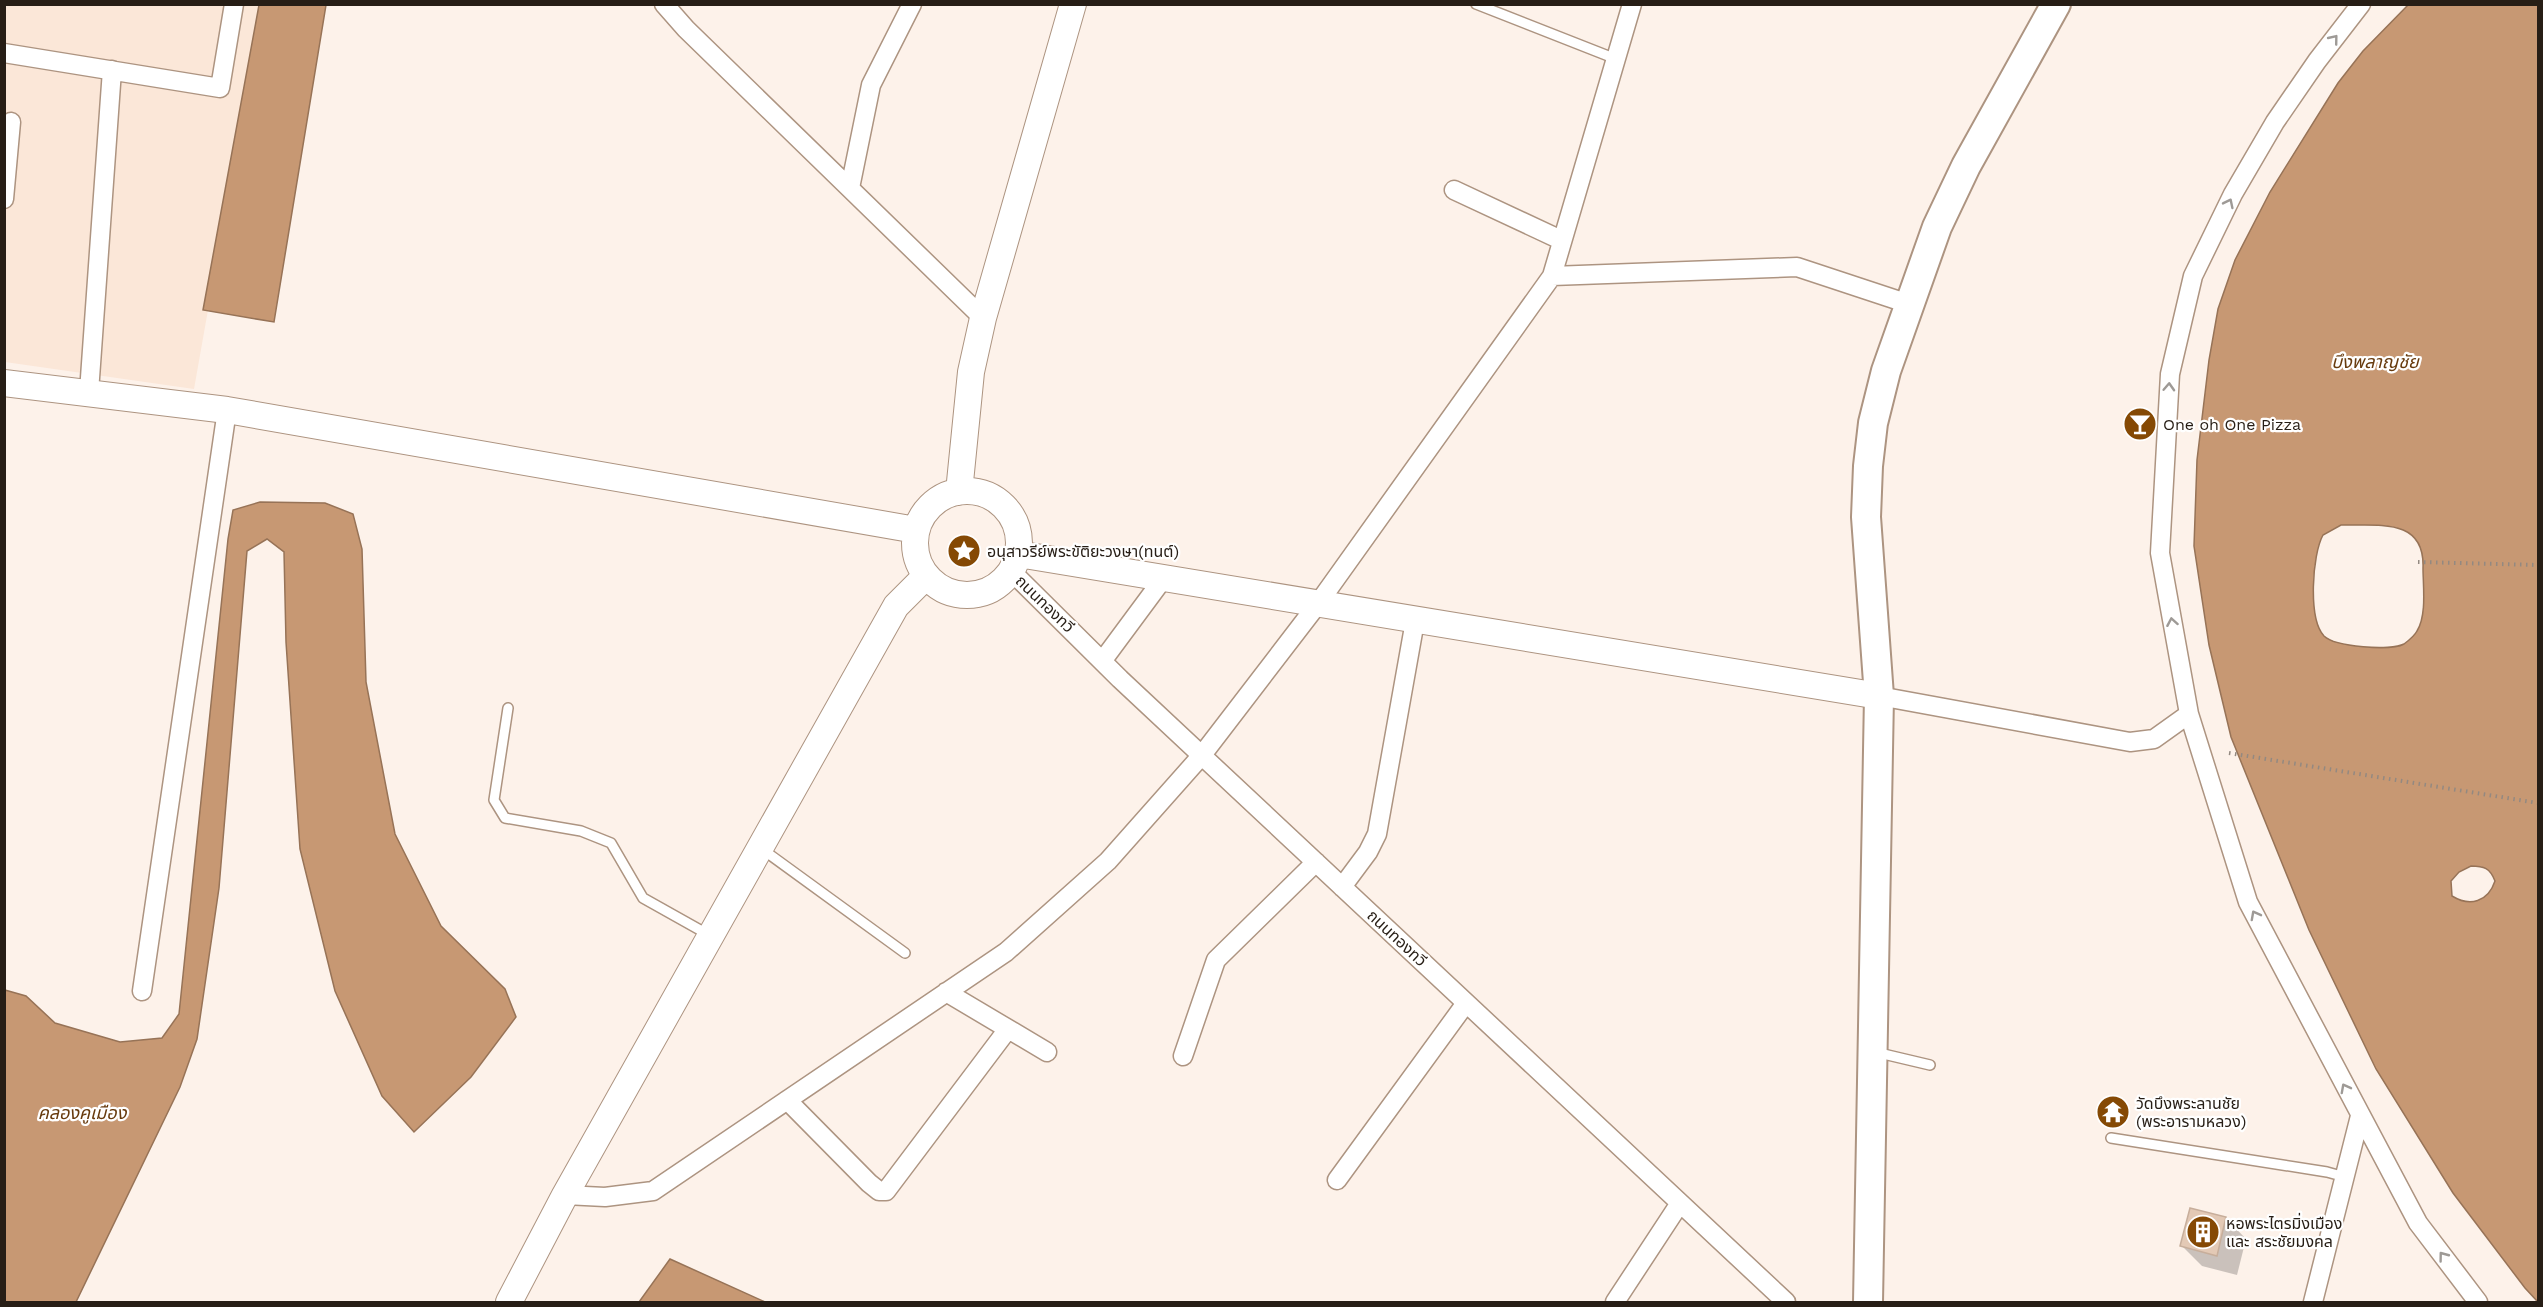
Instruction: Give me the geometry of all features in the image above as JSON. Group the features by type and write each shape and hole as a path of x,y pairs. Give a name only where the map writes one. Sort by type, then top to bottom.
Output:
{"main road":[{"path":"1868,1302 1879,696 1866,517 1873,423 1886,371 1937,227 1966,166 2056,4"}],"street":[{"path":"4,53 220,88 234,4"},
{"path":"664,4 686,29 983,318"},
{"path":"850,188 871,85 912,4"},
{"path":"959,492 971,372 983,318 1074,4"},
{"path":"565,1195 605,1197 653,1191 1006,952 1108,861 1202,755 1317,604 1552,276 1632,4"},
{"path":"2361,4 2316,61 2275,122 2233,194 2193,276 2170,374 2160,553 2189,714 2248,902 2418,1223 2478,1302"},
{"path":"89,392 112,70"},
{"path":"4,199 11,122"},
{"path":"1454,190 1561,240"},
{"path":"1552,276 1797,267 1909,304"},
{"path":"4,383 227,410 916,530"},
{"path":"142,991 227,410"},
{"path":"959,492 984,494 1000,503 1015,522 1019,540 1015,562 1002,582 986,592 968,595 940,588 926,576 916,554 916,530 924,514 937,501 959,492"},
{"path":"1015,562 1163,579 1879,696 2130,742 2154,739 2189,714"},
{"name":"ถนนทองทวี","path":"1015,562 1103,660 1786,1302"},
{"path":"509,1302 565,1195 896,606 926,576"},
{"path":"1103,660 1163,579"},
{"path":"1342,887 1368,852 1377,834 1415,621"},
{"path":"1183,1056 1216,960 1316,862"},
{"path":"946,992 1047,1052"},
{"path":"1337,1180 1466,1003"},
{"path":"788,1100 869,1183 879,1191 886,1191 1008,1029"},
{"path":"2313,1302 2360,1116"},
{"path":"1615,1302 1680,1203"}],"lane":[{"path":"1476,4 1616,58"},
{"path":"508,708 494,800 505,818 581,831 611,843 643,898 711,936"},
{"path":"760,847 905,953"},
{"path":"1872,1052 1930,1065"},
{"path":"2111,1138 2327,1172 2345,1177"}],"path":[{"path":"2418,562 2538,566"},
{"path":"2229,753 2538,803"}],"shaded area":[{"path":"5,5 262,5 194,389 5,362"}],"water":[{"name":"บึงพลาญชัย","path":"2409,4 2538,5 2538,1302 2453,1193 2376,1069 2309,930 2231,737 2209,645 2194,546 2197,460 2209,360 2218,309 2235,260 2270,192 2338,83 2363,51","holes":["2341,525 2397,528 2408,532 2416,540 2422,552 2423,609 2417,631 2404,644 2388,647 2363,647 2339,643 2324,636 2319,628 2313,587 2316,557 2323,535","2471,866 2486,869 2495,881 2488,894 2472,902 2452,896 2451,881 2459,872"]},
{"path":"259,5 326,5 274,322 203,310"},
{"name":"คลองคูเมือง","path":"260,502 325,503 353,514 362,549 366,682 395,834 441,926 505,989 516,1017 471,1077 414,1132 382,1096 335,991 300,849 286,642 284,552 267,539 247,551 219,888 197,1039 180,1087 76,1302 5,1302 5,990 26,996 55,1023 120,1042 162,1038 179,1014 228,539 233,510"},
{"path":"670,1259 765,1302 639,1302"}],"building":[{"name":"หอพระไตรมิ่งเมือง และ สระชัยมงคล","path":"2190,1208 2226,1217 2217,1256 2180,1246"}],"place":[{"name":"One oh One Pizza","path":"2140,424"},
{"name":"อนุสาวรีย์พระขัติยะวงษา(ทนต์)","path":"964,551"},
{"name":"วัดบึงพระลานชัย (พระอารามหลวง)","path":"2113,1112"},
{"name":"หอพระไตรมิ่งเมือง และ สระชัยมงคล","path":"2203,1232"}]}
